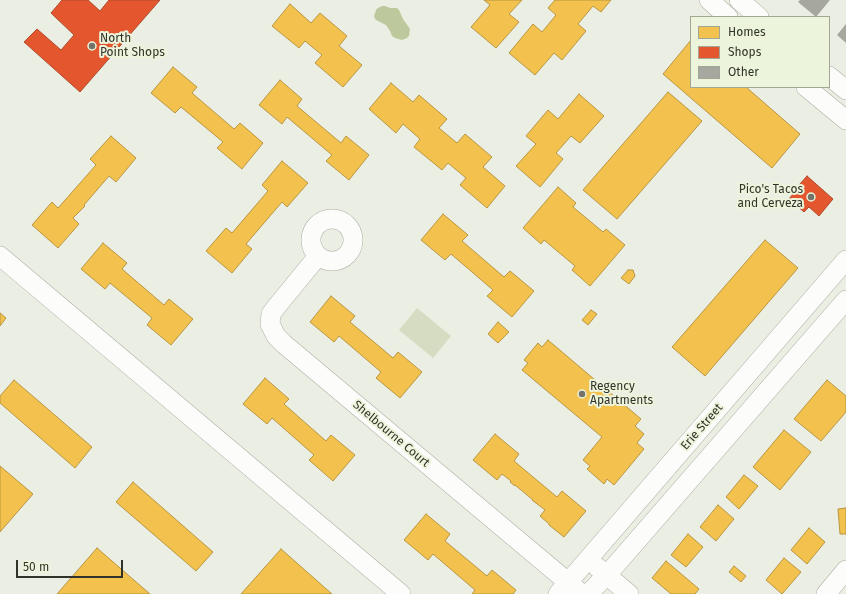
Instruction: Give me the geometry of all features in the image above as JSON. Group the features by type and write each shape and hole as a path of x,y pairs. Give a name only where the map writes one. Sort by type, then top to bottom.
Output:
{"street":[{"path":"709,0 727,16"},
{"path":"739,0 758,16"},
{"path":"830,77 846,90"},
{"path":"807,88 846,120"},
{"path":"0,256 401,594"},
{"name":"Shelbourne Court","path":"318,256 271,314 270,324 276,336 563,588 582,594"},
{"name":"Erie Street","path":"563,588 846,260"},
{"path":"588,594 762,398 843,304 820,291"},
{"path":"742,381 762,398"},
{"path":"588,559 629,594"},
{"path":"826,594 846,570"}],"shaded area":[{"path":"382,6 397,8 399,10 410,29 409,36 407,38 402,40 395,38 392,36 386,25 375,19 374,16 376,10"},
{"path":"417,308 451,336 433,358 399,330"}],"building: Homes":[{"path":"484,0 522,0 509,14 519,22 496,48 471,27 490,5"},
{"path":"555,0 611,0 601,12 593,6 578,24 586,31 562,60 554,53 535,75 509,53 533,24 542,32 556,15 548,8"},
{"path":"290,4 311,23 320,13 347,36 339,46 362,65 343,87 315,63 322,55 305,41 299,48 272,26"},
{"path":"690,41 690,88 747,88 800,134 772,168 663,74"},
{"path":"173,67 197,87 192,93 234,129 240,123 263,143 242,169 217,148 223,142 181,107 175,113 151,93"},
{"path":"280,80 302,99 297,106 341,143 346,136 369,155 349,180 326,161 332,155 287,117 282,124 259,105"},
{"path":"391,83 413,102 419,95 447,119 439,128 457,143 465,134 492,157 483,167 505,186 487,208 460,185 466,178 448,163 442,170 414,147 420,139 403,124 396,133 369,109"},
{"path":"668,92 702,121 617,219 583,190"},
{"path":"579,94 604,116 580,143 571,136 556,153 563,159 540,187 516,166 536,144 526,136 548,110 558,119"},
{"path":"111,136 136,158 116,182 109,176 84,205 85,206 73,218 79,224 58,248 32,225 52,202 58,208 96,165 90,159"},
{"path":"282,161 308,183 287,207 282,202 246,244 252,249 232,273 206,251 226,228 232,233 268,191 262,185"},
{"path":"558,187 576,203 573,207 603,232 606,229 625,245 590,286 572,270 575,266 544,240 541,244 523,228"},
{"path":"443,214 468,235 462,241 504,277 510,271 534,291 512,317 487,296 493,290 451,254 445,260 421,240"},
{"path":"765,240 798,268 705,376 672,347"},
{"path":"103,243 127,263 122,269 164,305 169,299 193,319 171,345 147,325 152,318 110,283 105,289 81,269"},
{"path":"628,270 633,270 635,276 629,284 621,278"},
{"path":"331,296 355,316 350,322 393,358 398,352 422,372 400,398 376,378 381,372 339,336 334,342 310,322"},
{"path":"591,310 597,314 588,325 582,320"},
{"path":"0,313 6,318 0,326"},
{"path":"498,322 509,332 498,343 488,334"},
{"name":"Regency Apartments","path":"548,340 641,419 635,426 644,434 637,443 644,449 614,485 607,479 604,484 587,469 590,466 583,460 602,437 522,370 528,363 524,360 538,343 542,347"},
{"path":"265,378 289,399 284,404 326,441 331,435 355,455 333,481 309,460 314,455 272,418 267,424 243,404"},
{"path":"14,380 92,447 75,468 0,403 0,396"},
{"path":"827,380 846,396 846,412 821,441 794,419"},
{"path":"784,430 811,452 780,490 753,467"},
{"path":"495,434 519,454 514,461 557,497 562,491 586,511 564,537 540,516 545,510 510,482 511,481 502,474 497,480 473,460"},
{"path":"0,466 33,494 0,532"},
{"path":"744,475 758,486 739,509 726,497"},
{"path":"133,482 213,552 196,571 116,502"},
{"path":"718,505 734,519 716,541 700,527"},
{"path":"846,508 846,534 840,534 838,509"},
{"path":"426,514 450,534 445,541 487,576 492,570 516,590 513,594 472,594 475,590 433,554 428,560 404,540"},
{"path":"809,528 825,542 807,564 791,550"},
{"path":"688,534 703,547 686,567 671,555"},
{"path":"97,548 150,594 57,594"},
{"path":"281,549 332,594 241,594"},
{"path":"784,558 801,572 782,594 766,580"},
{"path":"666,561 699,589 695,594 671,594 652,578"},
{"path":"734,566 746,576 741,582 729,572"}],"building: Shops":[{"name":"North Point Shops","path":"62,0 88,0 100,11 109,0 160,0 80,92 24,42 37,29 61,50 74,35 51,13"},
{"name":"Pico's Tacos and Cerveza","path":"807,176 833,199 819,216 809,207 804,212 789,199 793,194 792,193"}],"building: Other":[{"path":"800,0 830,0 817,16 815,16 798,2"},
{"path":"846,24 846,43 837,35"}],"place":[{"name":"North Point Shops","path":"92,46"},
{"name":"Pico's Tacos and Cerveza","path":"811,197"},
{"name":"Regency Apartments","path":"582,394"}]}
